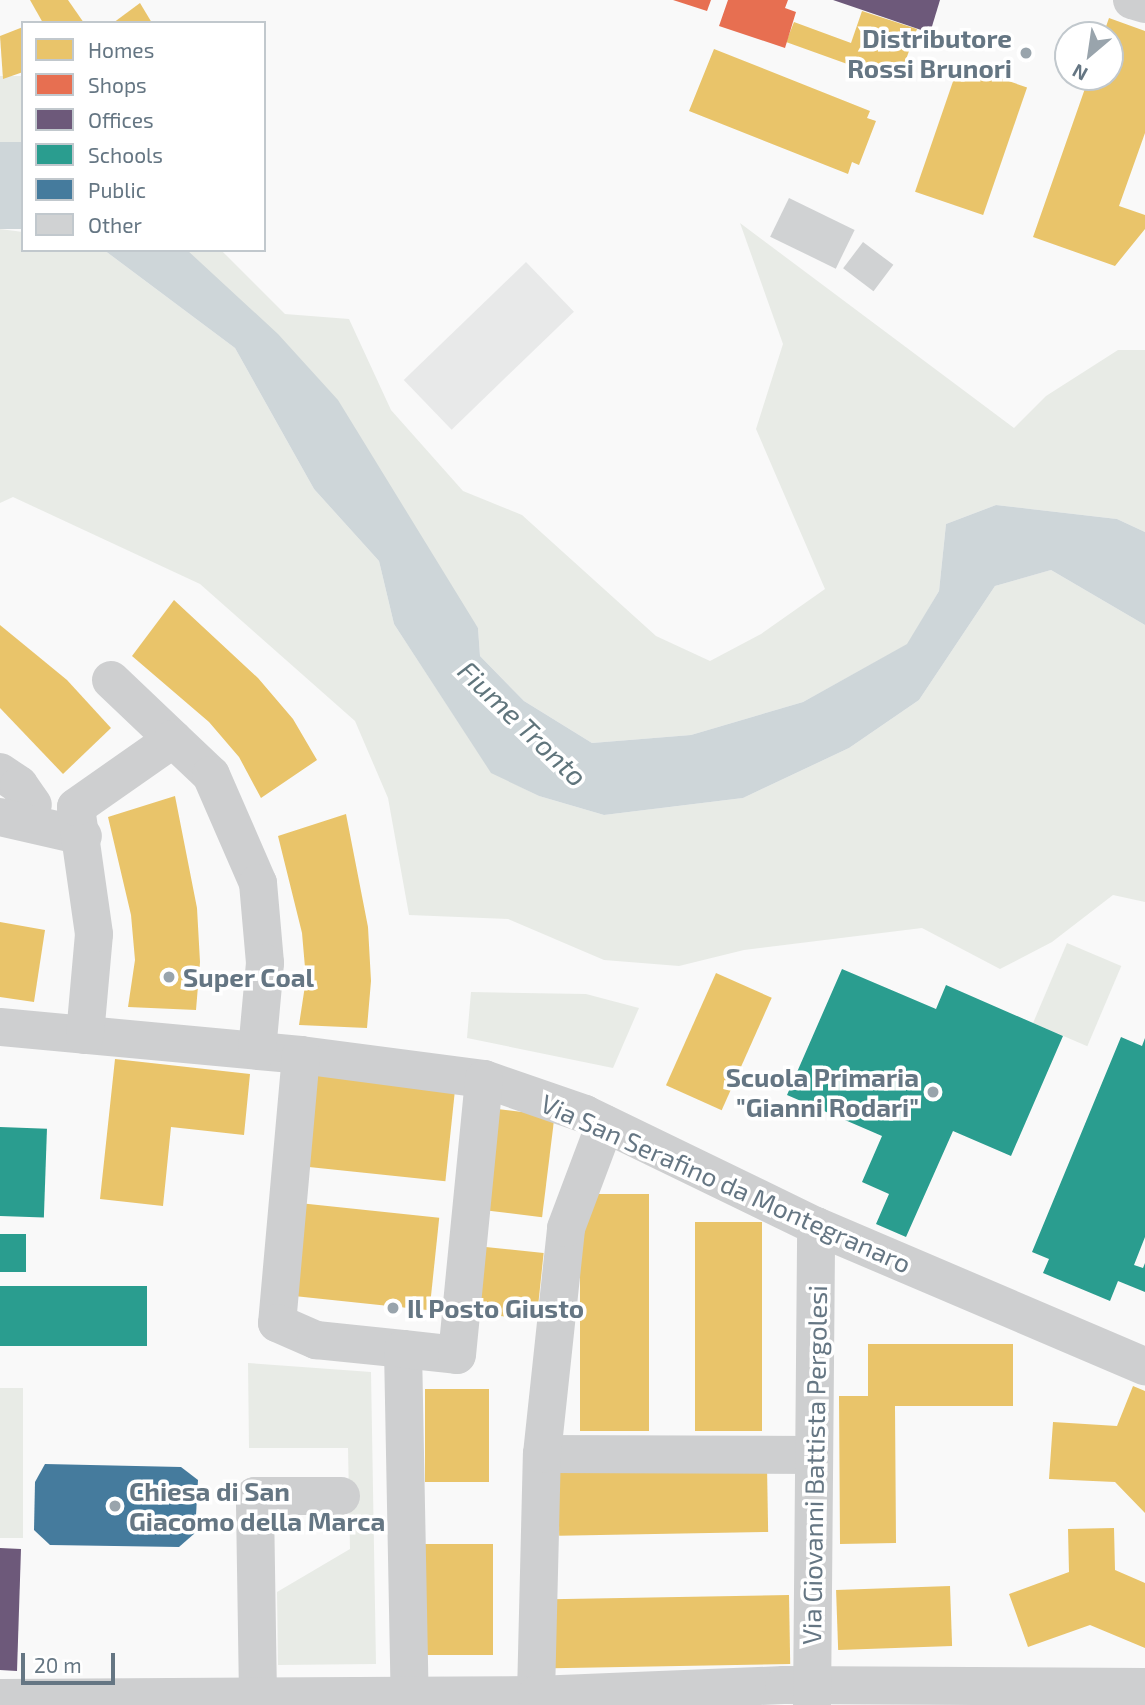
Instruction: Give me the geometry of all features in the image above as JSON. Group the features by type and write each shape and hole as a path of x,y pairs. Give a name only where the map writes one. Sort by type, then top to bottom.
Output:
{"street":[{"path":"1132,0 1145,4"},
{"path":"111,680 211,775 258,883 265,963 257,1051"},
{"path":"85,1035 94,934 83,836 76,807 173,739"},
{"path":"0,772 19,785 17,811 83,836"},
{"name":"Via San Serafino da Montegranaro","path":"0,1027 301,1055 484,1079 605,1124 816,1226 1145,1366"},
{"path":"301,1055 277,1323 316,1340 457,1355 484,1079"},
{"path":"536,1695 542,1454 566,1228 605,1124"},
{"name":"Via Giovanni Battista Pergolesi","path":"812,1695 816,1226"},
{"path":"403,1349 409,1700"},
{"path":"542,1454 814,1455"},
{"path":"258,1696 255,1496 341,1496"},
{"path":"0,1698 47,1702 258,1696 409,1700 536,1695 997,1696 1145,1687"}],"shaded area":[{"path":"0,76 21,76 21,142 0,142"},
{"path":"740,223 1014,428 1046,396 1118,350 1145,350 1145,532 1117,519 996,505 946,524 939,591 908,644 803,702 691,735 592,743 524,701 480,656 478,628 189,252 223,252 285,314 349,319 391,410 463,491 522,515 656,636 710,661 761,634 825,589 756,429 783,344"},
{"path":"0,229 21,232 21,252 107,252 235,348 314,489 379,561 394,624 491,772 539,796 604,815 743,798 849,748 919,700 995,586 1051,570 1145,625 1145,902 1113,895 1052,942 1000,969 922,928 744,950 679,966 604,960 508,919 409,915 388,798 355,721 200,584 13,497 0,503"},
{"path":"526,262 574,312 452,430 404,380"},
{"path":"1067,943 1121,966 1087,1046 1033,1023"},
{"path":"471,992 586,994 639,1008 613,1068 467,1038"},
{"path":"248,1363 371,1372 376,1664 278,1665 277,1592 350,1549 348,1448 249,1448"},
{"path":"0,1388 23,1388 23,1538 0,1538"}],"water":[{"path":"0,142 21,142 21,229 0,229"},
{"name":"Fiume Tronto","path":"107,252 189,252 278,334 338,400 478,628 480,656 524,701 592,743 691,735 803,702 907,644 939,591 946,524 996,505 1117,519 1145,532 1145,625 1051,570 995,586 919,700 849,748 743,798 604,815 539,796 491,773 394,624 379,561 314,489 235,348"}],"building: Homes":[{"path":"30,0 68,0 83,21 42,21"},
{"path":"140,3 151,21 116,21"},
{"path":"862,11 917,29 900,76 866,65 864,70 786,42 794,22 851,43"},
{"path":"1124,23 1145,31 1145,133 1119,206 1145,215 1145,229 1115,266 1033,237 1084,91 1124,91"},
{"path":"21,28 21,73 3,79 0,36"},
{"path":"714,49 870,111 867,118 876,121 859,165 852,162 848,174 689,111"},
{"path":"959,64 1027,87 983,215 915,192"},
{"path":"174,600 258,678 293,719 317,760 261,798 239,757 209,722 132,656"},
{"path":"0,625 67,680 111,728 63,774 0,708"},
{"path":"175,796 197,908 200,962 196,1010 128,1007 135,960 131,915 108,817"},
{"path":"346,814 368,927 371,981 367,1028 299,1025 306,979 302,933 278,836"},
{"path":"0,922 45,930 34,1002 0,997"},
{"path":"716,973 772,998 722,1110 666,1085"},
{"path":"115,1059 250,1074 244,1135 171,1127 163,1206 100,1199"},
{"path":"314,1073 455,1088 445,1181 304,1166"},
{"path":"489,1108 555,1116 542,1217 477,1209"},
{"path":"580,1194 649,1194 649,1431 580,1431"},
{"path":"299,1203 439,1218 430,1310 289,1295"},
{"path":"695,1222 762,1222 762,1431 695,1431"},
{"path":"476,1246 544,1253 537,1320 469,1313"},
{"path":"868,1344 1013,1344 1013,1406 895,1406 896,1543 840,1544 839,1396 868,1396"},
{"path":"1133,1386 1145,1391 1145,1513 1115,1482 1049,1479 1053,1422 1117,1426"},
{"path":"425,1389 489,1389 489,1482 425,1482"},
{"path":"767,1466 768,1532 559,1536 558,1470"},
{"path":"1114,1528 1115,1570 1145,1583 1145,1648 1090,1625 1028,1647 1009,1594 1069,1572 1068,1529"},
{"path":"424,1544 493,1544 493,1655 424,1655"},
{"path":"950,1586 952,1646 838,1650 836,1590"},
{"path":"789,1595 790,1664 552,1668 551,1599"}],"building: Shops":[{"path":"673,0 711,0 707,11"},
{"path":"728,0 788,0 785,8 796,12 785,48 719,26"}],"building: Offices":[{"path":"833,0 940,0 930,33"},
{"path":"0,1548 21,1549 17,1671 0,1670"}],"building: Schools":[{"path":"842,969 936,1009 946,985 1063,1036 1011,1156 953,1131 906,1237 876,1224 889,1194 862,1182 882,1136 787,1095"},
{"path":"1121,1037 1142,1046 1145,1038 1145,1237 1134,1265 1143,1268 1145,1263 1145,1292 1118,1281 1110,1301 1043,1273 1049,1259 1032,1252"},
{"path":"0,1127 47,1129 44,1218 0,1216"},
{"path":"0,1234 26,1234 26,1272 0,1272"},
{"path":"0,1286 147,1286 147,1346 0,1346"}],"building: Public":[{"name":"Chiesa di San Giacomo della Marca","path":"45,1464 181,1467 198,1480 195,1533 179,1547 50,1545 34,1530 35,1482"}],"building: Other":[{"path":"789,198 855,230 836,269 770,237"},
{"path":"863,242 893,265 873,291 843,268"}],"place":[{"name":"Distributore Rossi Brunori","path":"1026,53"},
{"name":"Super Coal","path":"169,977"},
{"name":"Scuola Primaria \"Gianni Rodari\"","path":"933,1092"},
{"name":"Il Posto Giusto","path":"393,1308"},
{"name":"Chiesa di San Giacomo della Marca","path":"115,1506"}]}
